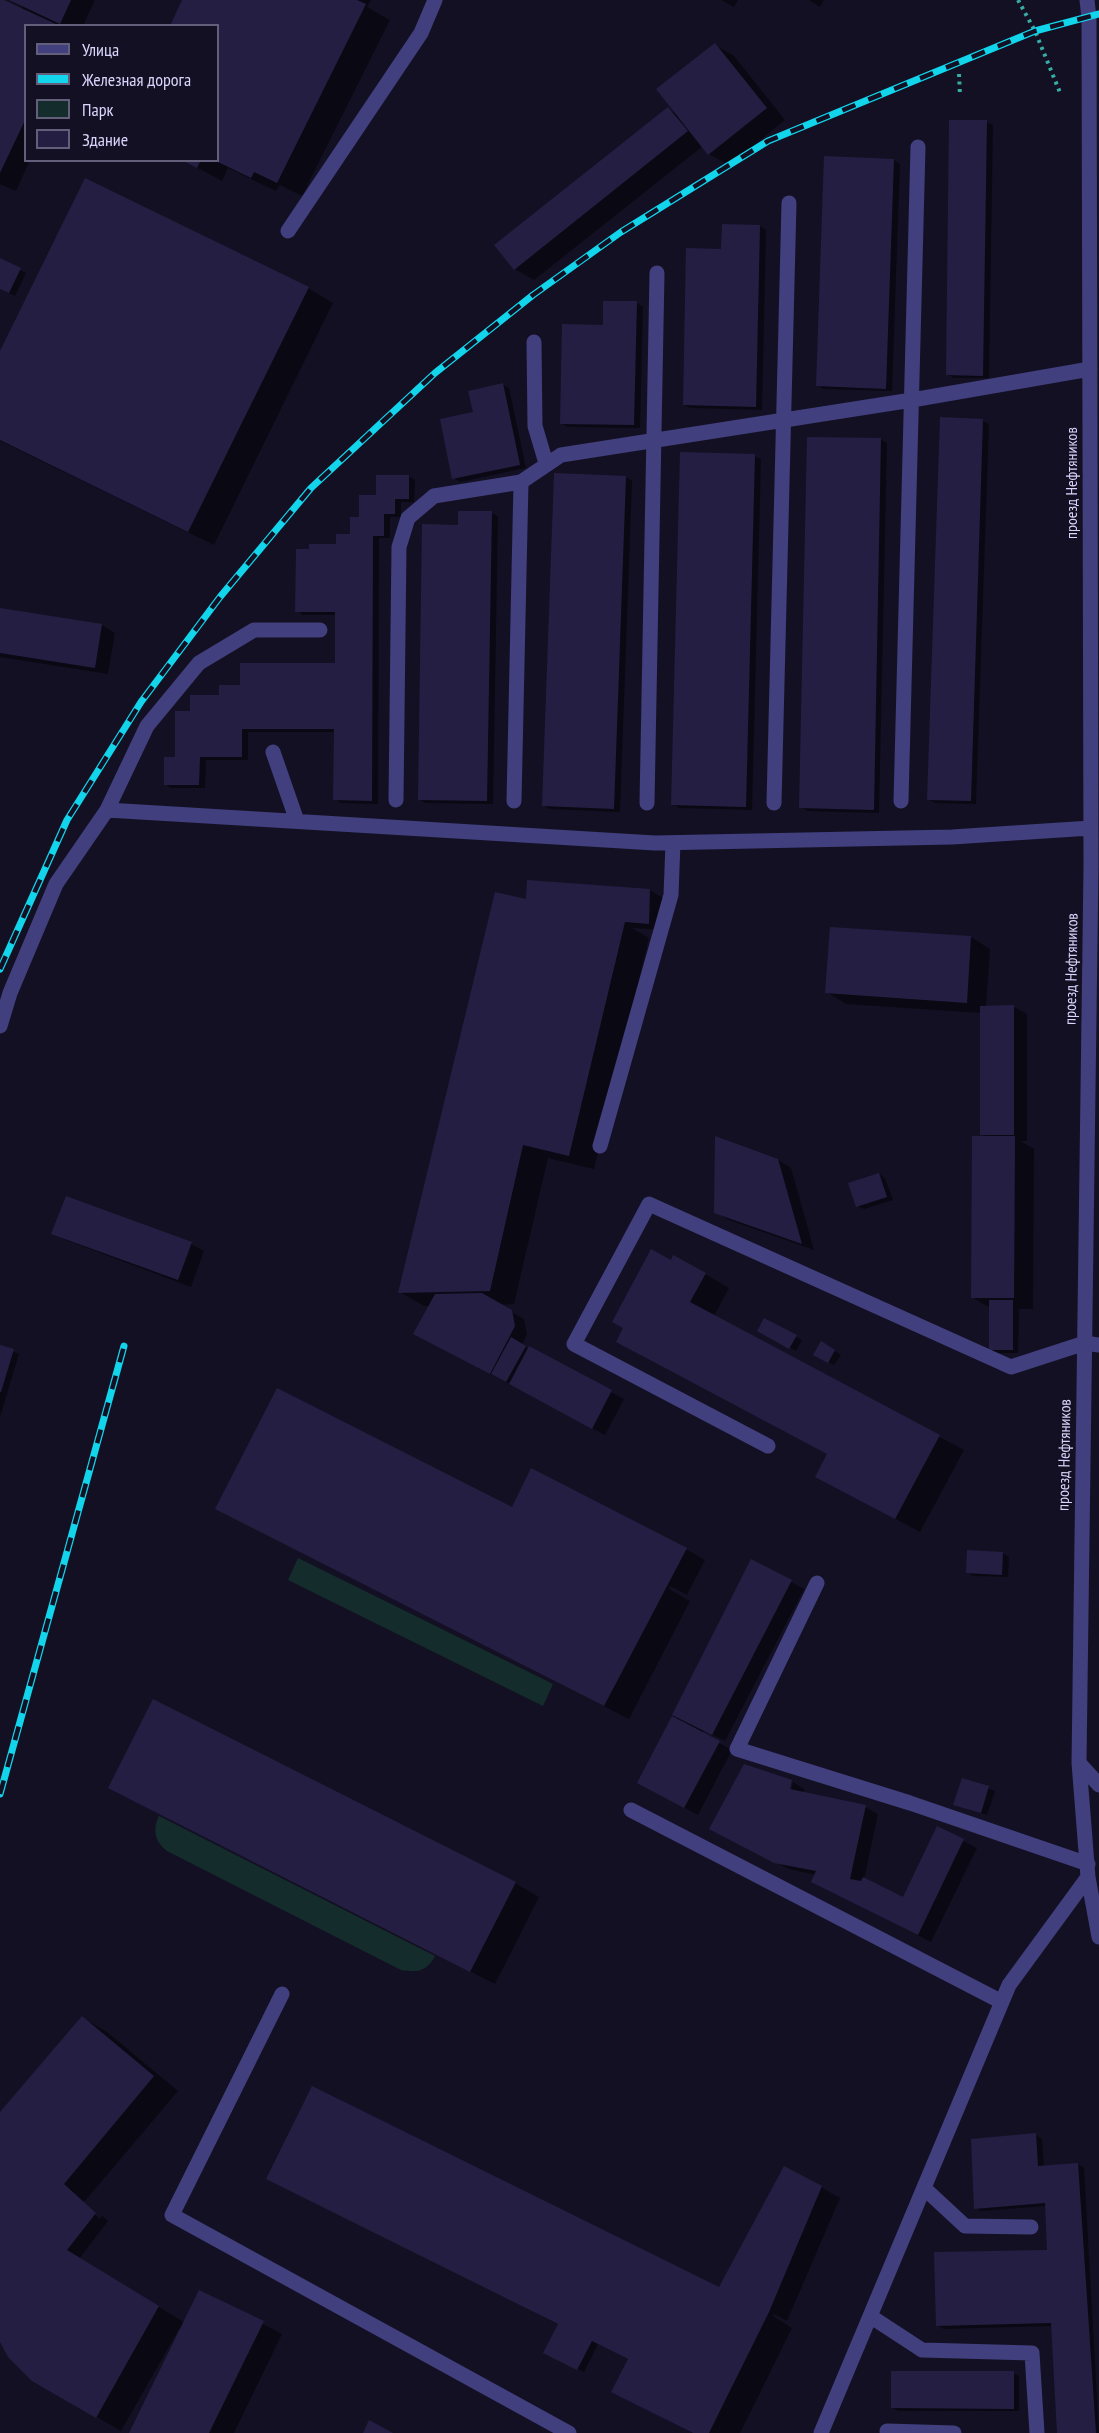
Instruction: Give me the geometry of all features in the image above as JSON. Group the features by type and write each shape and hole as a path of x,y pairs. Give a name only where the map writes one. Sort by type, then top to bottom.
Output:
{"street":[{"path":"288,231 421,33 435,0"},
{"name":"проезд Нефтяников","path":"1087,0 1094,251 1090,369 1095,718 1091,828 1092,1344 1079,1763 1088,1871 1099,1936"},
{"path":"901,801 918,147"},
{"path":"774,803 789,203"},
{"path":"647,803 657,273"},
{"path":"534,342 535,426 546,463"},
{"path":"396,800 399,548 408,518 434,496 521,482 561,455 912,400 1090,369"},
{"path":"514,801 521,482"},
{"path":"0,1026 10,993 56,884 107,810 147,726 199,663 254,630 320,630"},
{"path":"273,752 297,821"},
{"path":"107,810 674,843 952,837 1091,828"},
{"path":"600,1146 670,895 674,843"},
{"path":"768,1446 574,1344 649,1204 1011,1367 1092,1344"},
{"path":"817,1583 736,1749 910,1803 1088,1871 1009,1985 821,2433"},
{"path":"1079,1763 1099,1785"},
{"path":"632,1810 1002,2002"},
{"path":"282,1994 172,2215 569,2433"},
{"path":"924,2188 965,2226 1031,2227"},
{"path":"870,2316 922,2350 1032,2353 1037,2433"},
{"path":"888,2431 954,2433"}],"path":[{"path":"1018,0 1035,31 1065,105"},
{"path":"959,74 960,96"}],"green space":[{"path":"298,1558 553,1684 543,1706 288,1580"},
{"path":"159,1816 435,1956 429,1965 421,1970 401,1970 167,1851 157,1840 155,1831"}],"building":[{"path":"0,0 4,0 56,24 24,24 24,122 0,173"},
{"path":"9,0 71,0 60,24"},
{"path":"182,0 357,0 366,4 277,183 254,172 251,178 218,162 219,24 171,24"},
{"path":"715,43 767,108 708,155 656,89"},
{"path":"668,107 688,131 514,270 494,245"},
{"path":"949,120 987,120 983,376 946,375"},
{"path":"824,156 894,159 886,389 816,386"},
{"path":"186,162 200,162 197,168"},
{"path":"85,178 309,287 188,532 0,440 0,351"},
{"path":"722,224 760,225 756,407 683,405 686,248 721,249"},
{"path":"0,258 21,268 9,293 0,289"},
{"path":"603,301 637,301 634,425 560,424 562,324 603,325"},
{"path":"503,383 520,465 452,479 440,419 473,412 468,391"},
{"path":"940,417 983,419 971,801 927,800"},
{"path":"807,437 881,438 874,810 799,808"},
{"path":"680,452 755,454 746,807 671,805"},
{"path":"554,473 626,476 614,809 542,806"},
{"path":"376,475 409,475 409,499 395,499 395,514 384,514 384,536 373,536 372,801 333,800 334,729 242,729 242,757 200,757 199,785 164,785 164,757 175,757 175,711 190,711 190,695 219,695 219,685 240,685 240,663 335,663 335,612 295,612 296,549 309,549 309,544 336,544 336,534 350,534 350,517 359,517 359,495 376,495"},
{"path":"458,511 492,511 487,801 418,800 422,524 458,525"},
{"path":"0,608 102,624 95,668 0,653"},
{"path":"527,880 650,889 649,924 625,922 569,1156 523,1145 490,1291 398,1293 495,892 526,899"},
{"path":"830,927 971,936 967,1003 825,993"},
{"path":"1014,1005 1014,1135 980,1135 980,1006"},
{"path":"715,1136 778,1159 802,1244 714,1213"},
{"path":"972,1136 1015,1136 1014,1298 971,1298"},
{"path":"879,1173 887,1197 856,1207 848,1183"},
{"path":"66,1196 192,1242 178,1280 51,1234"},
{"path":"651,1249 671,1260 673,1255 706,1273 690,1302 940,1435 895,1519 815,1477 827,1454 616,1342 623,1328 612,1322"},
{"path":"482,1293 512,1310 515,1326 490,1374 413,1334 435,1294"},
{"path":"989,1300 1013,1300 1013,1350 989,1350"},
{"path":"764,1318 797,1335 789,1349 757,1331"},
{"path":"511,1337 526,1346 506,1382 491,1374"},
{"path":"821,1341 835,1350 828,1363 813,1355"},
{"path":"0,1345 14,1349 1,1392 0,1392"},
{"path":"529,1346 612,1390 592,1429 509,1384"},
{"path":"277,1388 512,1507 531,1468 687,1548 604,1706 215,1509"},
{"path":"967,1550 1003,1552 1002,1575 966,1573"},
{"path":"751,1559 792,1580 712,1735 672,1715"},
{"path":"153,1699 516,1882 470,1972 108,1788"},
{"path":"672,1716 720,1741 684,1808 637,1783"},
{"path":"744,1764 792,1780 790,1789 866,1805 850,1879 861,1881 863,1877 903,1897 937,1826 964,1839 918,1935 811,1882 816,1871 774,1863 709,1829"},
{"path":"962,1778 989,1786 981,1813 953,1805"},
{"path":"82,2016 154,2076 64,2184 96,2213 67,2250 159,2306 96,2418 32,2381 8,2357 0,2342 0,2112"},
{"path":"312,2086 719,2287 784,2166 822,2186 769,2312 709,2433 693,2433 611,2392 628,2359 592,2341 577,2370 543,2353 558,2324 266,2179"},
{"path":"1036,2133 1038,2166 1078,2163 1096,2433 1057,2433 1051,2323 936,2326 934,2252 1047,2250 1045,2203 974,2209 971,2139"},
{"path":"199,2290 264,2321 209,2433 129,2433"},
{"path":"891,2371 1014,2371 1014,2409 891,2408"},
{"path":"369,2420 393,2433 363,2433"}],"railway":[{"path":"0,969 67,820 141,702 220,597 311,488 435,373 533,295 621,232 768,141 1035,31 1099,14"},
{"path":"0,1794 124,1346"}]}
